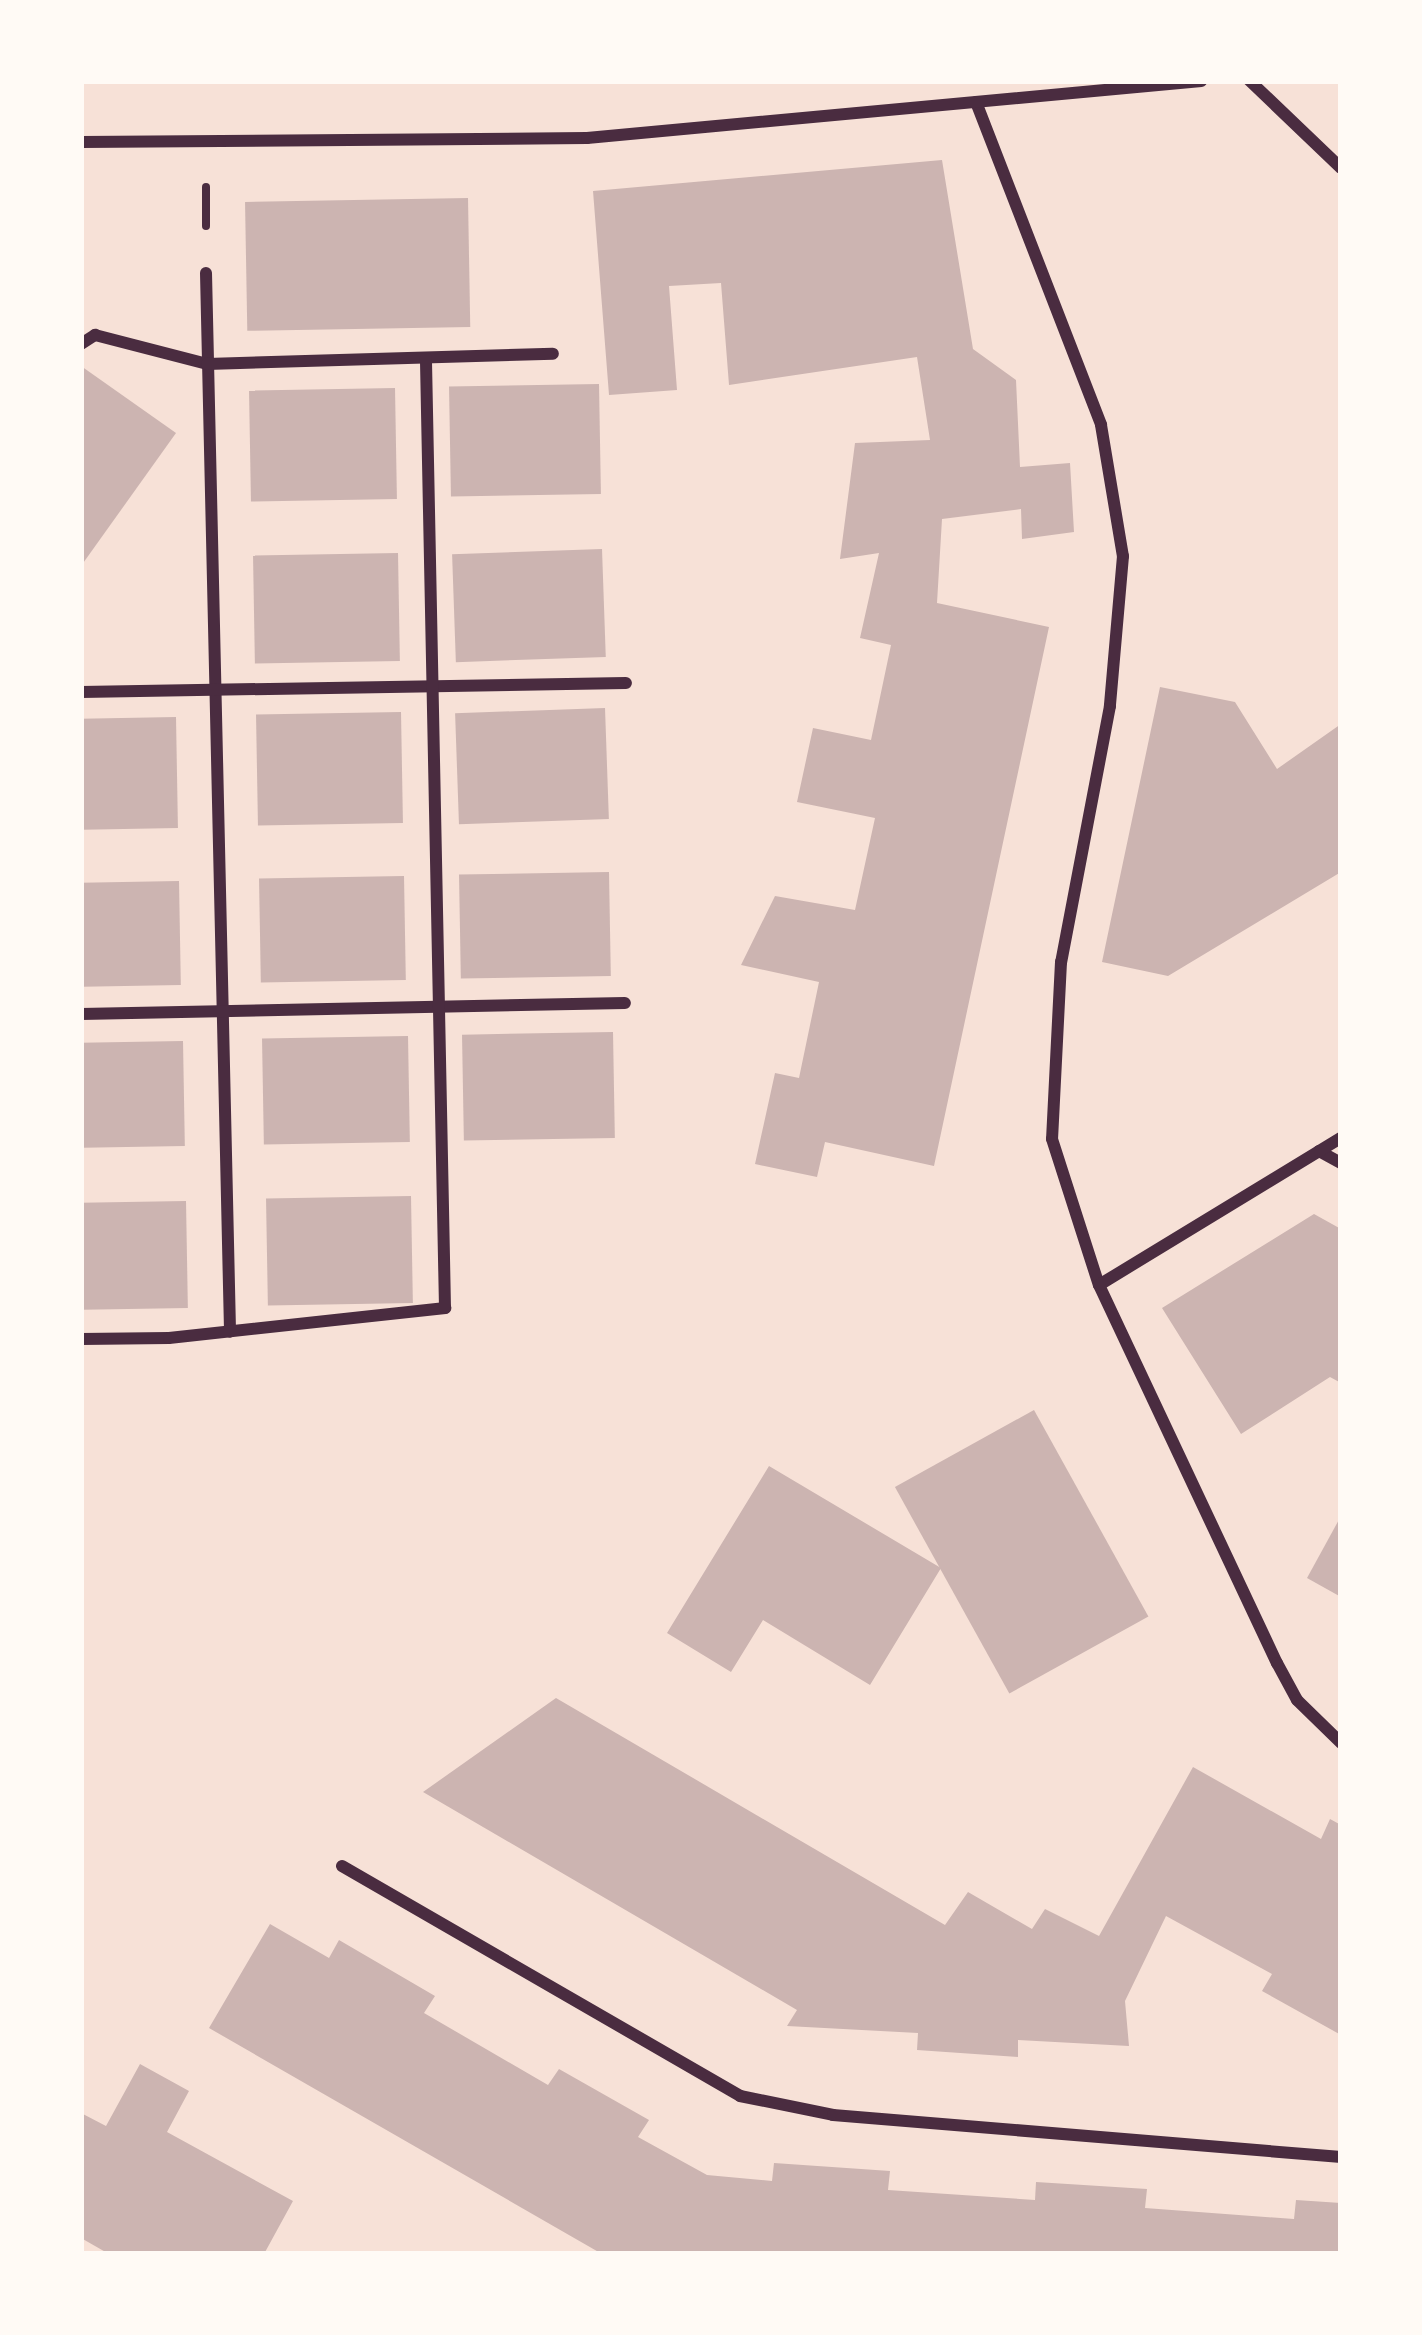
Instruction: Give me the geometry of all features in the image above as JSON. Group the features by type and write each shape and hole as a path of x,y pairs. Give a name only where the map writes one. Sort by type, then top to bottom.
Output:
{"street":[{"path":"81,142 587,138 1201,81"},
{"path":"1250,81 1341,168"},
{"path":"976,102 1101,425 1123,556 1122,625 1050,1064 1052,1139 1099,1285 1277,1663 1297,1700 1341,1743"},
{"path":"206,273 230,1332"},
{"path":"81,344 95,335 207,364 553,354"},
{"path":"81,1339 230,1332 445,1308 426,358"},
{"path":"81,692 626,683"},
{"path":"81,1014 625,1003"},
{"path":"1099,1285 1341,1138"},
{"path":"1319,1151 1341,1163"},
{"path":"342,1866 740,2096 833,2115 1341,2157"}],"path":[{"path":"206,144 206,273"}],"building":[{"path":"942,160 973,349 1016,380 1020,467 1070,463 1074,532 1022,539 1021,509 942,519 937,603 1049,627 934,1166 825,1142 817,1177 755,1164 775,1073 799,1078 819,982 741,965 775,896 855,910 875,818 797,802 813,728 871,740 891,645 860,638 879,553 840,559 855,443 930,440 917,357 729,385 721,283 669,286 677,390 609,395 593,191"},
{"path":"468,198 470,327 247,331 245,202"},
{"path":"81,366 176,433 81,566"},
{"path":"599,384 601,494 451,497 449,387"},
{"path":"395,388 397,499 251,502 249,391"},
{"path":"602,549 606,657 456,662 452,554"},
{"path":"398,553 400,661 255,664 253,556"},
{"path":"1160,687 1235,702 1277,769 1341,724 1341,872 1168,976 1102,962"},
{"path":"605,708 609,819 459,824 455,713"},
{"path":"401,712 403,823 258,826 256,715"},
{"path":"176,717 178,828 83,830 81,719"},
{"path":"609,872 611,976 461,979 459,875"},
{"path":"404,876 406,980 261,983 259,879"},
{"path":"179,881 181,985 83,987 81,883"},
{"path":"613,1032 615,1138 464,1141 462,1035"},
{"path":"408,1036 410,1142 264,1145 262,1039"},
{"path":"183,1041 185,1146 83,1148 81,1043"},
{"path":"411,1196 413,1303 268,1306 266,1199"},
{"path":"186,1201 188,1308 83,1310 81,1203"},
{"path":"1314,1214 1341,1229 1341,1383 1330,1377 1241,1434 1162,1308"},
{"path":"1034,1410 1148,1616 1009,1693 895,1487"},
{"path":"769,1466 941,1568 870,1685 763,1620 731,1672 667,1633"},
{"path":"1341,1516 1341,1597 1307,1578"},
{"path":"556,1698 945,1925 968,1892 1032,1929 1045,1909 1099,1936 1193,1767 1321,1839 1330,1819 1341,1825 1341,2035 1262,1991 1272,1974 1166,1916 1125,2001 1129,2046 1018,2040 1018,2057 917,2050 918,2033 787,2026 797,2010 423,1792"},
{"path":"270,1924 329,1958 339,1940 435,1996 424,2013 548,2085 559,2069 649,2120 638,2137 707,2175 772,2181 774,2163 890,2171 888,2190 1035,2200 1036,2182 1147,2189 1145,2208 1294,2219 1296,2200 1341,2203 1341,2254 602,2254 209,2028"},
{"path":"140,2064 189,2091 167,2132 293,2201 264,2254 109,2254 81,2238 81,2113 106,2126"}]}
